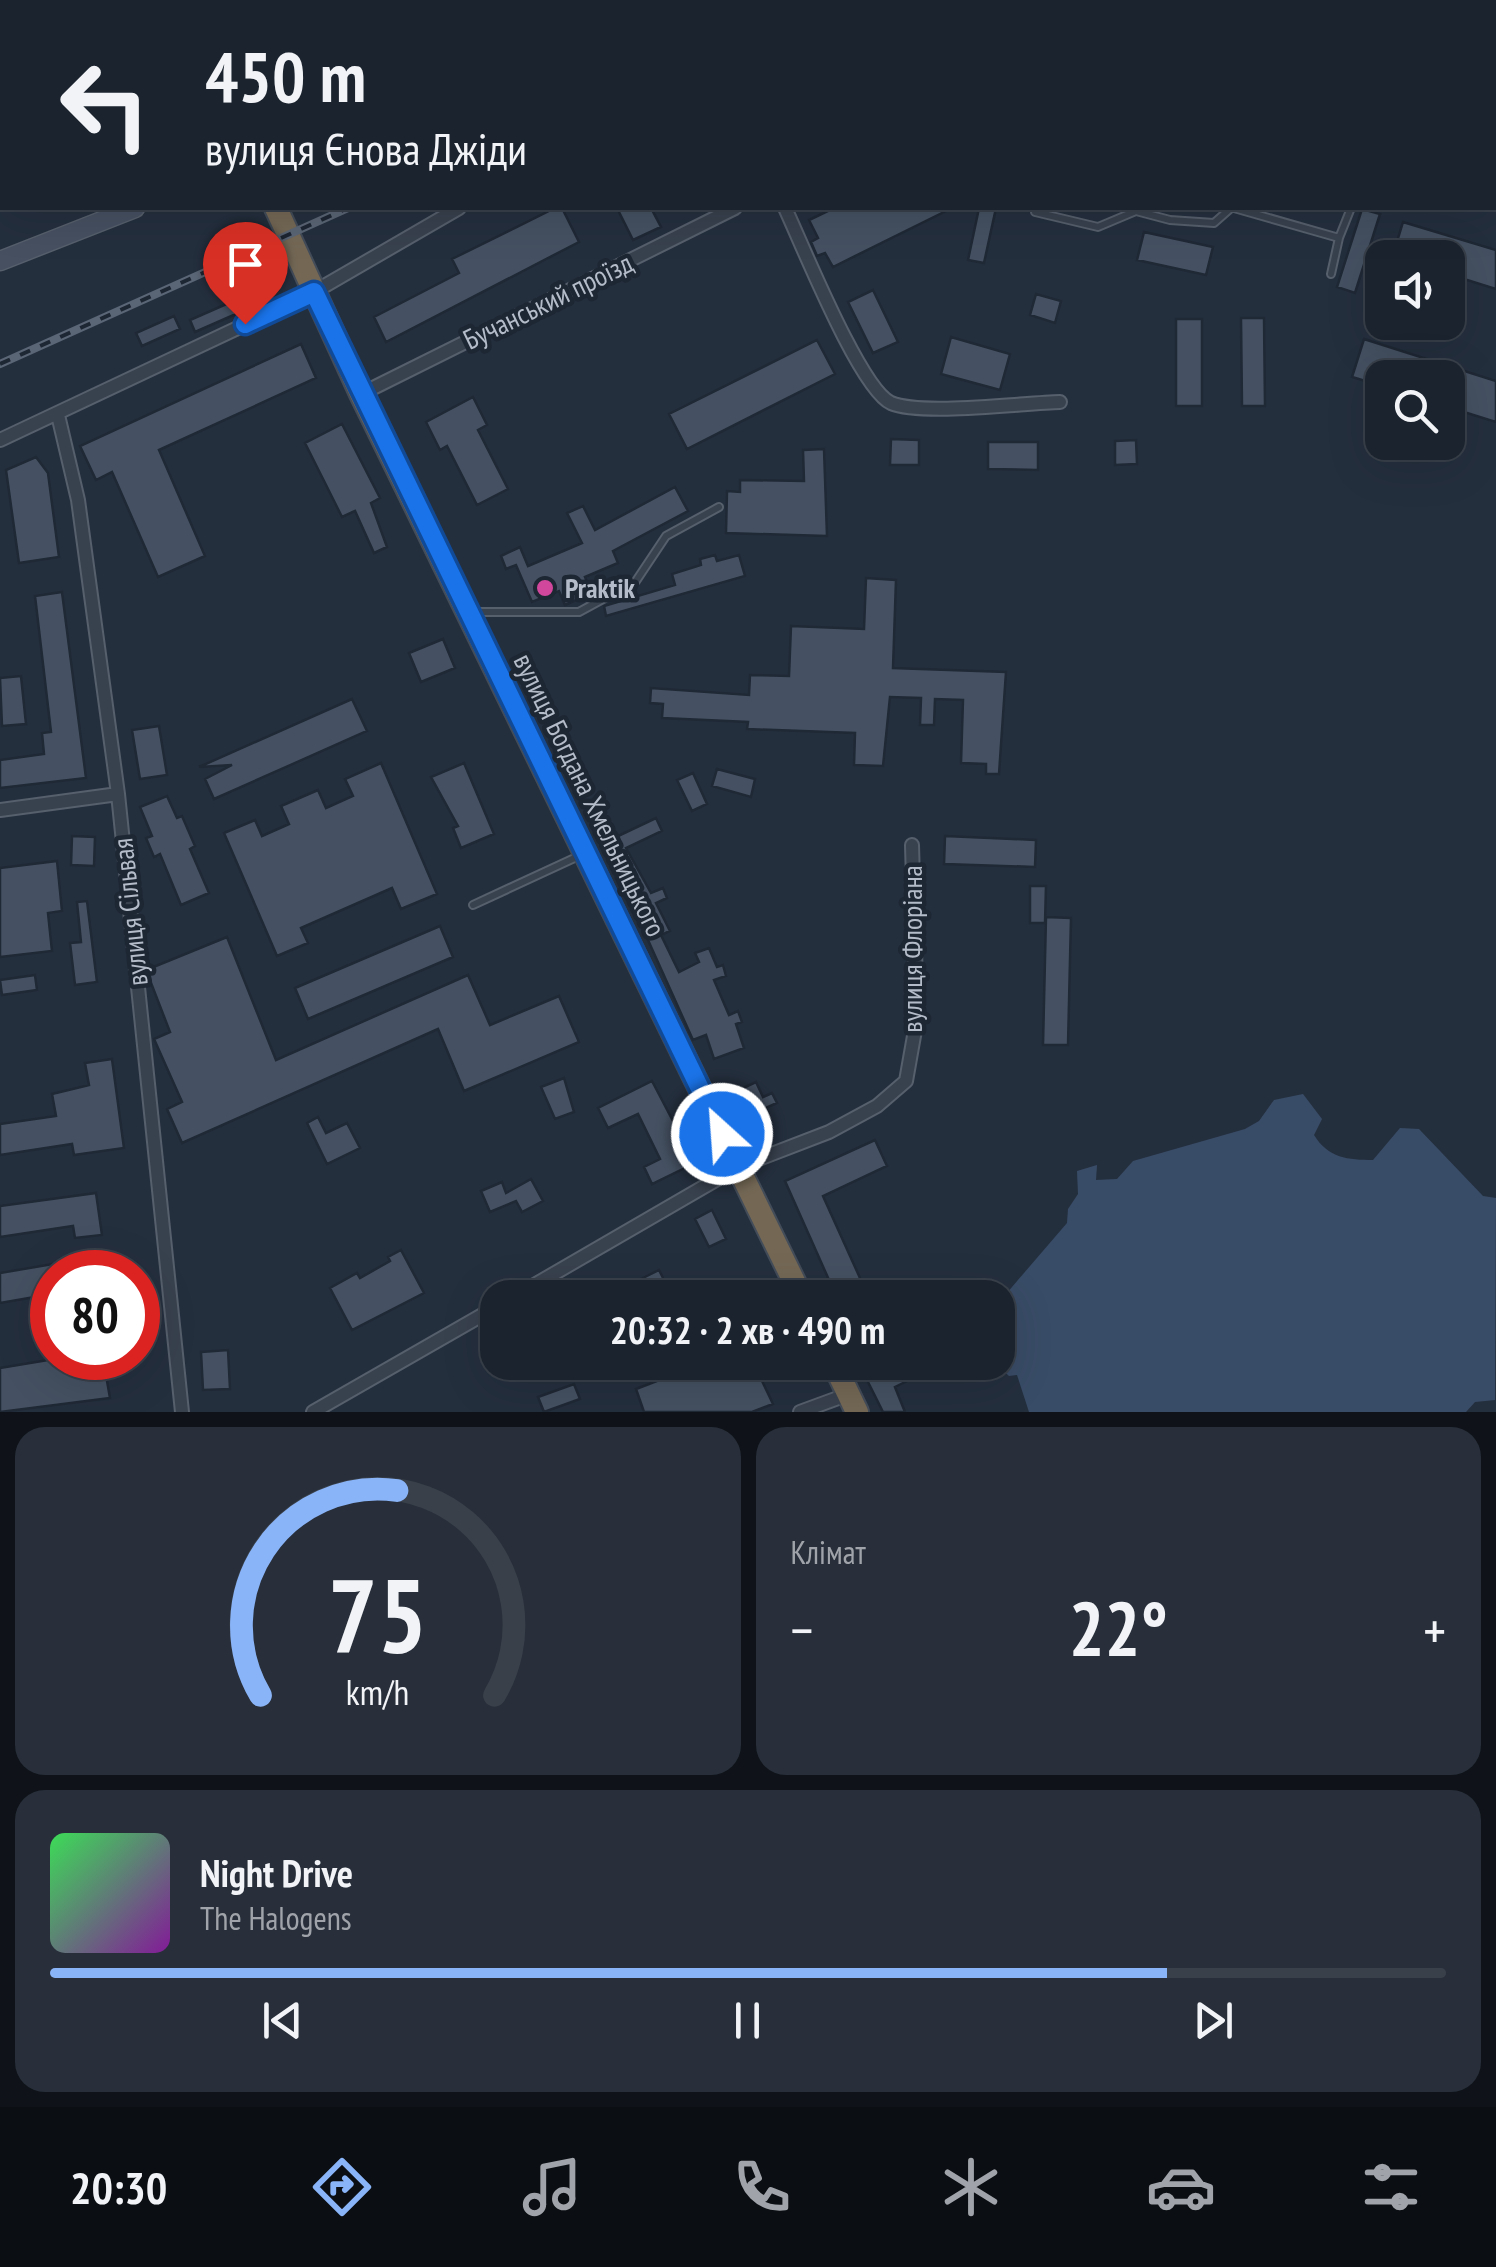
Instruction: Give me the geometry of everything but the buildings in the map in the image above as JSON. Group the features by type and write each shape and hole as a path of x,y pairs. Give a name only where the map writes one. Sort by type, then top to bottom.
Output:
{"highway":[{"name":"вулиця Богдана Хмельницького","path":"277,210 361,394 793,1280"},
{"path":"842,1380 853,1403"}],"street":[{"path":"0,261 130,210"},
{"path":"0,440 314,292 457,210"},
{"name":"Бучанський проїзд","path":"361,394 731,210"},
{"path":"786,210 836,320 877,394 892,404 922,408 1060,402"},
{"name":"вулиця Сільвая","path":"58,415 78,500 118,794 182,1412"},
{"path":"0,810 118,794"},
{"name":"вулиця Флоріана","path":"543,1280 738,1167 829,1132 877,1106 906,1081 917,1019 912,844"},
{"path":"314,1412 480,1316"},
{"path":"800,1412 853,1403"}],"lane":[{"path":"1035,212 1098,227 1136,211 1170,220 1214,224 1230,210"},
{"path":"1239,210 1339,238"},
{"path":"1331,274 1350,210"},
{"path":"467,612 579,612 636,581 666,536 719,507"},
{"path":"474,905 584,853"}],"water":[{"path":"1303,1094 1322,1119 1314,1135 1326,1149 1347,1158 1373,1160 1400,1128 1419,1129 1483,1196 1496,1198 1495,1400 1475,1402 1466,1412 1029,1412 1015,1375 1015,1284 1067,1223 1068,1209 1078,1194 1077,1171 1097,1165 1096,1180 1117,1179 1133,1161 1245,1129 1259,1121 1274,1100"}],"railway":[{"path":"0,364 344,210"}],"place":[{"name":"Praktik","path":"545,588"}],"route":[{"path":"245,324 314,292 722,1134"}]}
